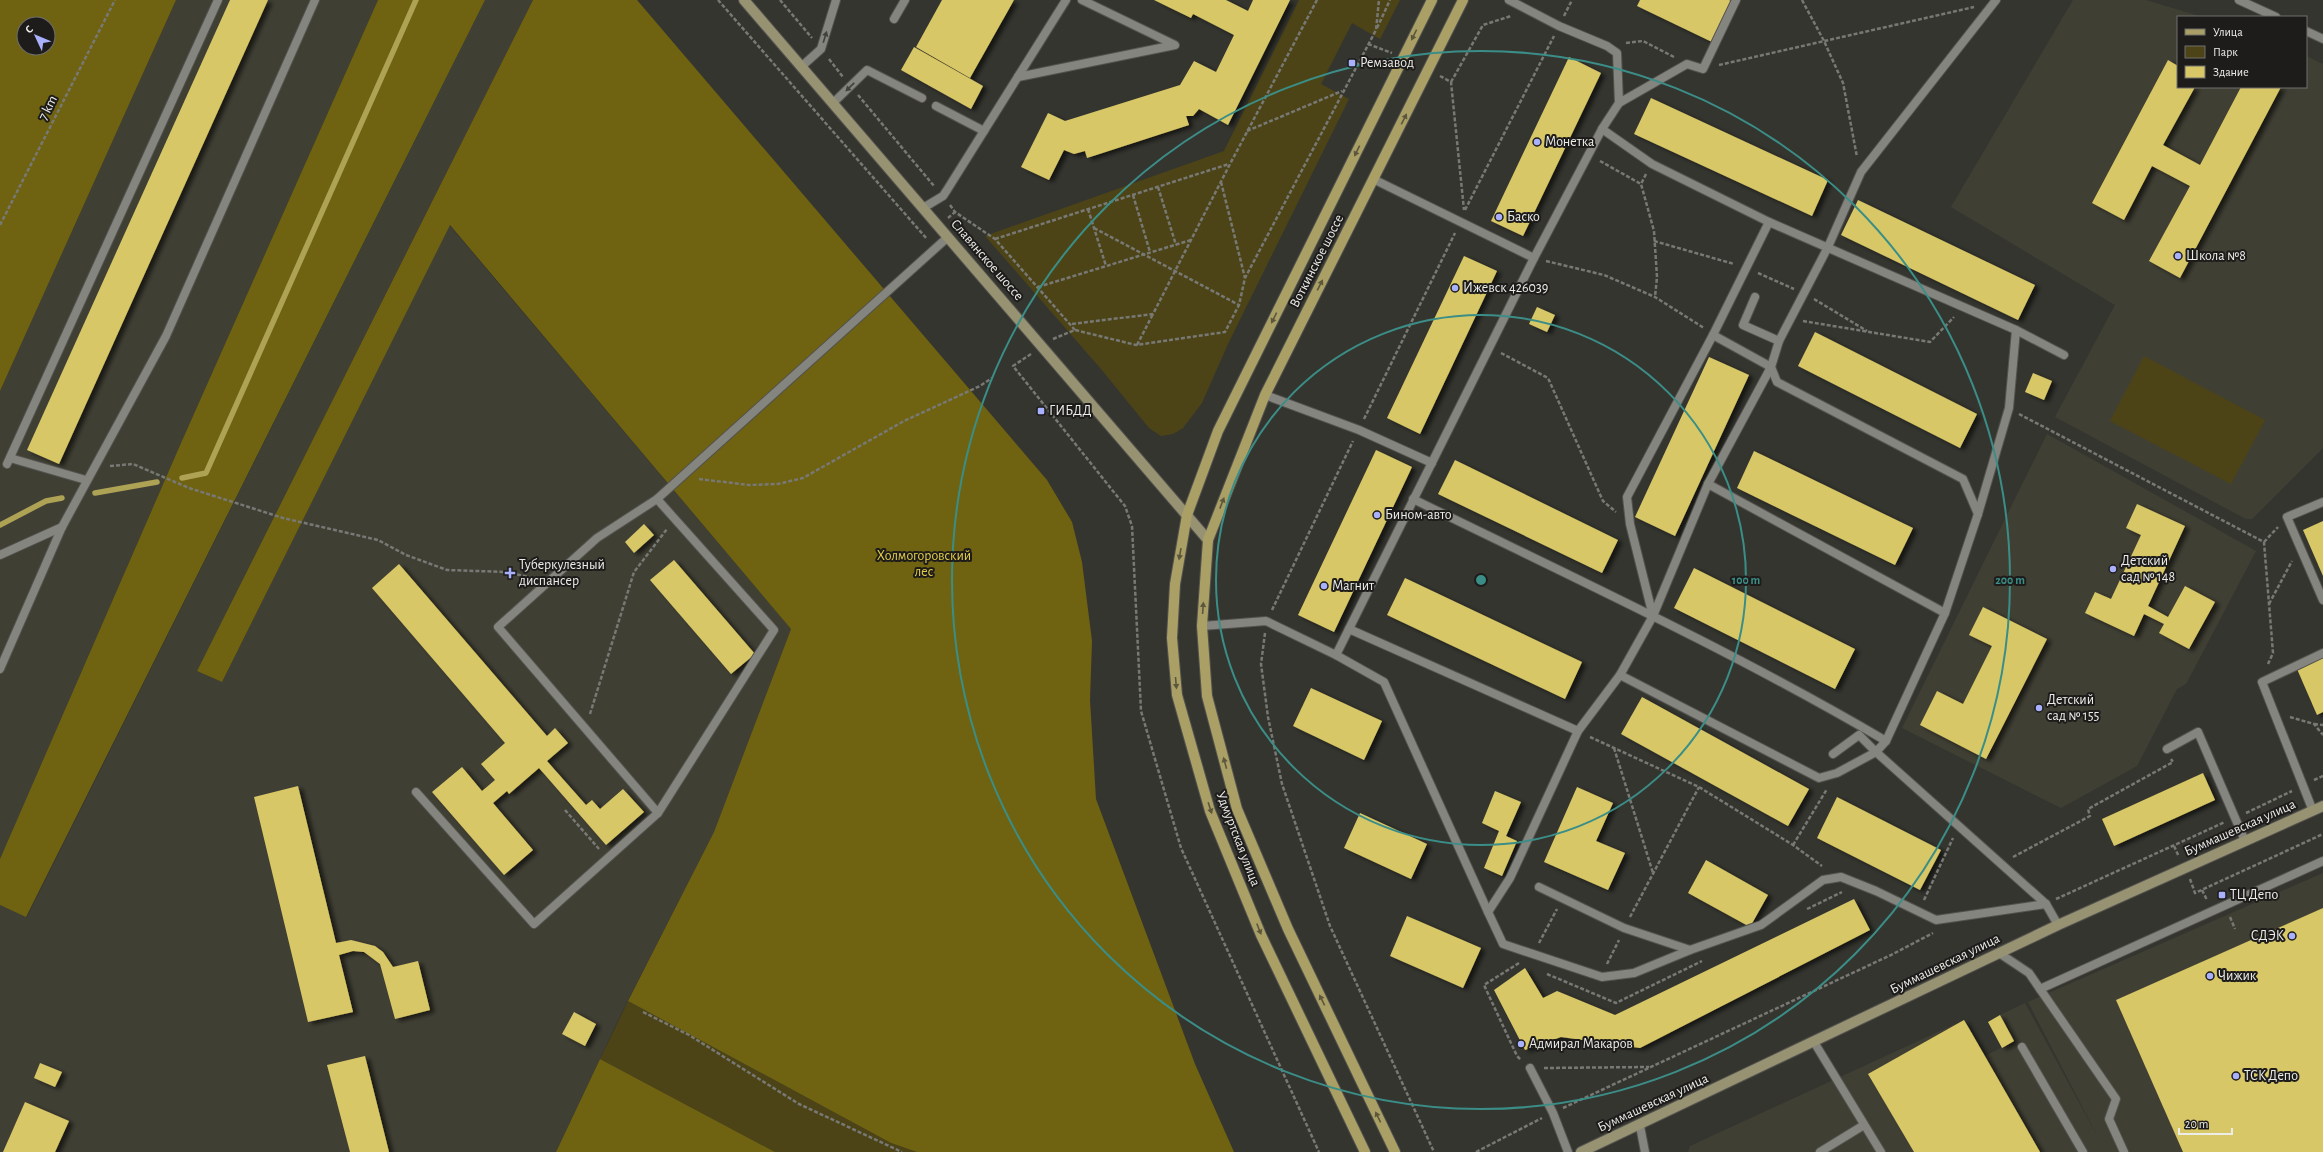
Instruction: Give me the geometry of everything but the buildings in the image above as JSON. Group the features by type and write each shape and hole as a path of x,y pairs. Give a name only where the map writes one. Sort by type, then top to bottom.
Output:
{"main road":[{"name":"Воткинское шоссе","path":"1187,515 1218,431 1432,0"},
{"name":"Воткинское шоссе","path":"1208,540 1265,395 1463,0"},
{"name":"Удмуртская улица","path":"1187,515 1175,584 1172,638 1177,695 1210,811 1261,936 1365,1152"},
{"name":"Удмуртская улица","path":"1208,540 1202,626 1207,696 1237,809 1288,929 1395,1152"}],"street":[{"name":"Славянское шоссе","path":"744,0 1208,540"},
{"name":"Буммашевская улица","path":"1581,1152 1640,1126 2058,925 2323,806"}],"lane":[{"path":"86,480 9,461 218,0"},
{"path":"0,669 62,527 92,468 166,336 315,0"},
{"path":"801,66 822,49 836,0"},
{"path":"894,19 904,0"},
{"path":"923,208 943,196 1066,0"},
{"path":"1018,77 1175,45 1082,0"},
{"path":"1509,0 1559,26 1607,46 1617,54 1620,103"},
{"path":"1336,655 1534,258 1602,129 1620,103 1687,64 1703,69 1736,0"},
{"path":"2239,0 2274,16"},
{"path":"1488,912 1510,878 1578,731 1620,675 1653,616 1708,484 1771,367 1779,341 1828,247 1861,172 1996,1"},
{"path":"2307,31 2323,39"},
{"path":"833,103 867,70 922,98"},
{"path":"936,106 984,131"},
{"path":"1602,129 1652,164 1769,222 2016,330 2064,355"},
{"path":"1374,179 1534,258"},
{"path":"1653,616 1630,524 1627,497 1713,335 1769,222"},
{"path":"658,813 498,627 597,538 657,499 948,237"},
{"path":"1755,297 1743,325 1779,341"},
{"path":"1620,675 1819,778 1836,773 1876,752 1886,741 1945,613 1978,514 2009,408 2016,330"},
{"path":"1713,335 1771,367 1777,382 1963,479 1978,514"},
{"path":"1265,395 1359,430 1432,463"},
{"path":"1708,484 1945,613"},
{"path":"416,792 534,924 658,813 774,630 657,499"},
{"path":"1413,499 1653,616 1845,717 1886,741"},
{"path":"2323,502 2287,517 2323,600"},
{"path":"0,555 62,527"},
{"path":"1202,626 1266,621 1336,655 1384,682 1503,944 1602,977 1634,973 1690,950 1762,925 1823,880 1841,876 1936,920 2046,904"},
{"path":"1349,629 1578,731"},
{"path":"2313,811 2262,682 2323,653"},
{"path":"2167,748 2198,732 2236,817 2245,841"},
{"path":"1833,754 1859,735 1876,752 2046,904 2058,925"},
{"path":"2040,989 2323,861"},
{"path":"1539,887 1562,900 1624,928 1690,950"},
{"path":"1999,953 2029,973 2116,1100 2109,1119 2124,1152"},
{"path":"1814,1042 1881,1152"},
{"path":"2022,1047 2083,1152"},
{"path":"1530,1068 1553,1113 1568,1152"},
{"path":"1820,1152 1864,1125"},
{"path":"1640,1126 1645,1152"}],"path":[{"name":"7 km","path":"0,225 115,0"},
{"path":"718,0 935,248"},
{"path":"780,0 956,212 995,239 1072,324 1075,330"},
{"path":"1136,345 1176,272 1246,131 1317,0"},
{"path":"1376,30 1379,0"},
{"path":"1058,336 1075,330 1136,345 1225,332 1239,304 1245,278 1342,91 1376,30 1390,0"},
{"path":"1434,1152 1330,926 1282,784 1268,717 1261,664 1266,621 1460,222 1572,0"},
{"path":"1802,0 1824,41 1842,83 1850,132 1861,172"},
{"path":"1703,69 1996,1"},
{"path":"1465,212 1451,82 1483,25 1528,10"},
{"path":"1607,46 1643,41 1687,64"},
{"path":"1368,44 1404,57"},
{"path":"1428,70 1451,82"},
{"path":"1246,131 1342,91"},
{"path":"1589,154 1641,184"},
{"path":"995,239 1230,164"},
{"path":"1652,164 1641,184 1654,231 1656,277 1655,297"},
{"path":"1221,180 1245,278"},
{"path":"1158,187 1176,245"},
{"path":"1133,195 1150,252"},
{"path":"1088,209 1106,266"},
{"path":"1094,228 1239,304"},
{"path":"1038,287 1192,240"},
{"path":"1654,241 1746,268 1804,293 1867,331"},
{"path":"1534,258 1604,275 1655,297 1713,335"},
{"path":"1790,319 1930,342 1963,307"},
{"path":"1072,324 1153,314"},
{"path":"1490,347 1548,378 1604,501 1630,524"},
{"path":"1013,366 1125,506 1132,526 1141,711 1181,848 1319,1152"},
{"path":"680,477 749,485 778,484 803,478 904,421 980,386 992,378"},
{"path":"2009,408 2264,542"},
{"path":"92,468 133,464 189,488 283,518 378,540 406,555 447,570 506,572 549,581"},
{"path":"2262,682 2273,653 2264,542 2287,517"},
{"path":"585,729 634,572 674,519"},
{"path":"2268,605 2300,546"},
{"path":"2274,713 2323,725"},
{"path":"2314,724 2323,735"},
{"path":"1578,731 1699,787 1793,845 1813,861 1841,876"},
{"path":"1614,748 1653,873"},
{"path":"2013,857 2090,816 2088,809 2173,762 2167,748"},
{"path":"1793,845 1836,773"},
{"path":"2046,904 2323,776"},
{"path":"1595,994 1624,928 1699,787"},
{"path":"565,810 608,858"},
{"path":"1919,912 1959,825"},
{"path":"2195,893 2323,834"},
{"path":"1562,900 1533,954 1484,985 1517,1056 1530,1068 1650,1067"},
{"path":"1476,1152 1553,1113 1891,955 1936,931"},
{"path":"643,1012 689,1035 799,1104 902,1152"}],"shaded area":[{"path":"176,0 378,0 181,443 0,859 0,391"},
{"name":"Туберкулезный диспансер","path":"485,0 533,0 197,671 222,682 449,225 791,629 714,832 619,1018 556,1152 0,1152 0,905 27,917"},
{"name":"Школа №8","path":"2073,0 2146,0 2199,16 2177,16 2177,88 2307,88 2307,56 2323,64 2323,448 2252,519 2246,519 2055,417 2115,305 1951,207"},
{"path":"2047,434 2256,551 2186,684 2177,689 2137,766 2061,808 1902,728"},
{"path":"2323,873 2323,1152 1688,1152 1690,1146 1964,1020 1985,1056 2014,1041 2000,1015 2025,1003 2100,1141 2028,1002"}],"green space":[{"path":"0,0 176,0 0,391"},
{"path":"378,0 485,0 26,917 0,905 0,859 181,443"},
{"name":"Холмогоровский лес","path":"533,0 637,0 1047,480 1072,522 1082,562 1092,641 1090,700 1096,799 1195,1064 1234,1152 917,1152 891,1143 628,1001 714,832 791,629 450,225 222,682 197,671"},
{"path":"1299,0 1400,0 1380,39 1352,23 1321,84 1349,99 1228,344 1202,403 1183,428 1173,434 1161,436 1149,428 1101,369 985,236 1224,151"},
{"path":"2144,356 2265,420 2231,484 2110,421"},
{"path":"628,1001 891,1143 917,1152 775,1152 600,1059"},
{"path":"600,1059 775,1152 556,1152"}],"waterway":[{"path":"182,478 206,473 416,0"},
{"path":"95,493 157,482"},
{"path":"0,525 46,501 62,498"}],"place":[{"name":"Ремзавод","path":"1352,63"},
{"name":"Монетка","path":"1537,142"},
{"name":"Баско","path":"1499,217"},
{"name":"Школа №8","path":"2178,256"},
{"name":"Ижевск 426039","path":"1455,288"},
{"name":"ГИБДД","path":"1041,411"},
{"name":"Бином-авто","path":"1377,515"},
{"name":"Детский сад № 148","path":"2113,569"},
{"name":"Туберкулезный диспансер","path":"510,573"},
{"name":"Магнит","path":"1324,586"},
{"name":"Детский сад № 155","path":"2039,708"},
{"name":"ТЦ Депо","path":"2222,895"},
{"name":"СДЭК","path":"2292,936"},
{"name":"Чижик","path":"2210,976"},
{"name":"Адмирал Макаров","path":"1521,1044"},
{"name":"ТСК Депо","path":"2236,1076"}]}
